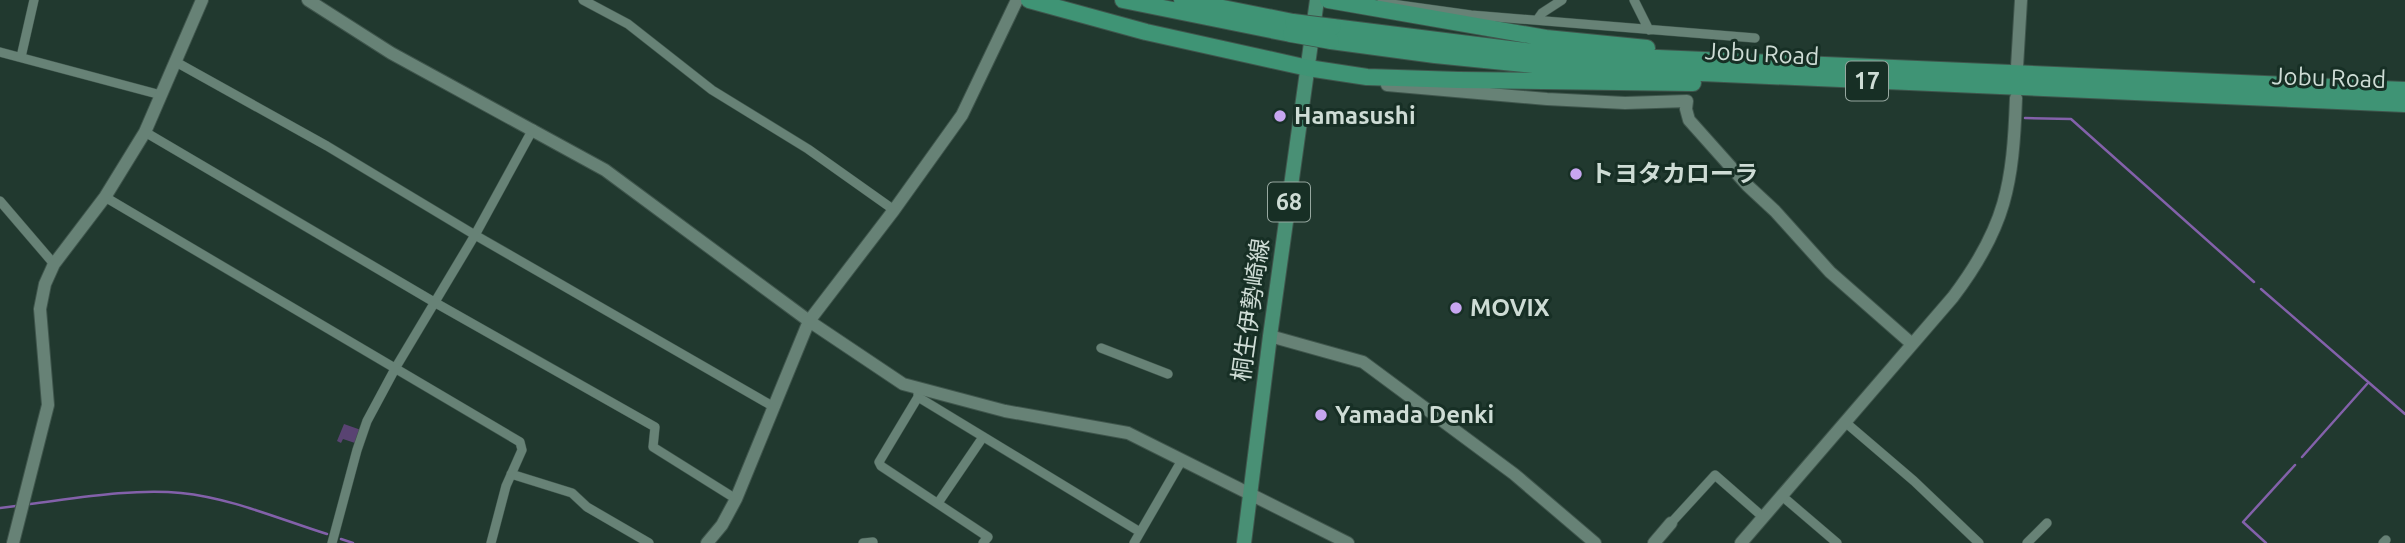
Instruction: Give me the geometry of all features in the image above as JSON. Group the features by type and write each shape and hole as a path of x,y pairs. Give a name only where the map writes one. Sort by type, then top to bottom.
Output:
{"highway":[{"path":"1029,0 1146,32 1308,68 1367,77 1743,83 1813,72"},
{"name":"Jobu Road","path":"1123,0 1332,34 1435,55 1545,66 2405,90"},
{"name":"Jobu Road","path":"1182,0 1292,28"},
{"path":"1328,0 1358,3 1546,38 1813,72"},
{"name":"Jobu Road","path":"1813,72 2405,104"}],"main road":[{"name":"桐生伊勢崎線","path":"1244,543 1317,0"}],"street":[{"path":"21,57 34,0"},
{"path":"13,543 47,412 40,309 45,284 54,264 105,197 145,132 202,0"},
{"path":"308,0 391,53 605,170 809,321 891,377 918,392 983,437 1140,532"},
{"path":"583,0 628,24 712,90 808,149 894,210"},
{"path":"707,543 722,525 736,499 809,321 962,115 1017,0"},
{"path":"1382,0 1399,5 1471,15 1755,38"},
{"path":"1537,20 1560,0"},
{"path":"1634,0 1649,30"},
{"path":"2017,67 2021,0"},
{"path":"0,51 161,95"},
{"path":"176,62 327,146 475,235 774,407"},
{"path":"1367,77 1385,85 1548,99 1625,103 1687,101 1689,120 1747,185 1839,280 1913,344"},
{"path":"1741,543 1968,277 1993,236 2005,203 2012,164 2017,98"},
{"path":"332,543 367,421 533,129"},
{"path":"145,132 434,302 655,427 653,447 736,499"},
{"path":"105,197 520,442 523,450 511,474 491,543"},
{"path":"0,201 54,264"},
{"path":"1270,336 1363,362 1514,474 1595,543"},
{"path":"1101,348 1168,374"},
{"path":"918,392 1128,433 1348,543"},
{"path":"918,392 879,462 881,467 988,537 983,543"},
{"path":"1845,422 1979,543"},
{"path":"938,503 983,437"},
{"path":"1135,543 1182,460"},
{"path":"511,474 572,493 587,507 649,543"},
{"path":"1654,543 1715,475 1763,517"},
{"path":"1782,496 1837,543"},
{"path":"2027,543 2047,523"}],"shaded area":[{"path":"344,424 361,430 355,443 343,439 341,443 337,441"}],"waterway":[{"path":"2025,118 2071,119 2254,282"},
{"path":"2261,289 2405,414"},
{"path":"2302,457 2367,384"},
{"path":"2266,543 2243,522 2295,465"},
{"path":"30,504 125,493 181,493 237,504 327,534"},
{"path":"0,508 16,506"},
{"path":"341,539 353,543"}],"place":[{"name":"Hamasushi","path":"1280,116"},
{"name":"トヨタカローラ","path":"1576,174"},
{"name":"MOVIX","path":"1456,308"},
{"name":"Yamada Denki","path":"1321,415"}]}
